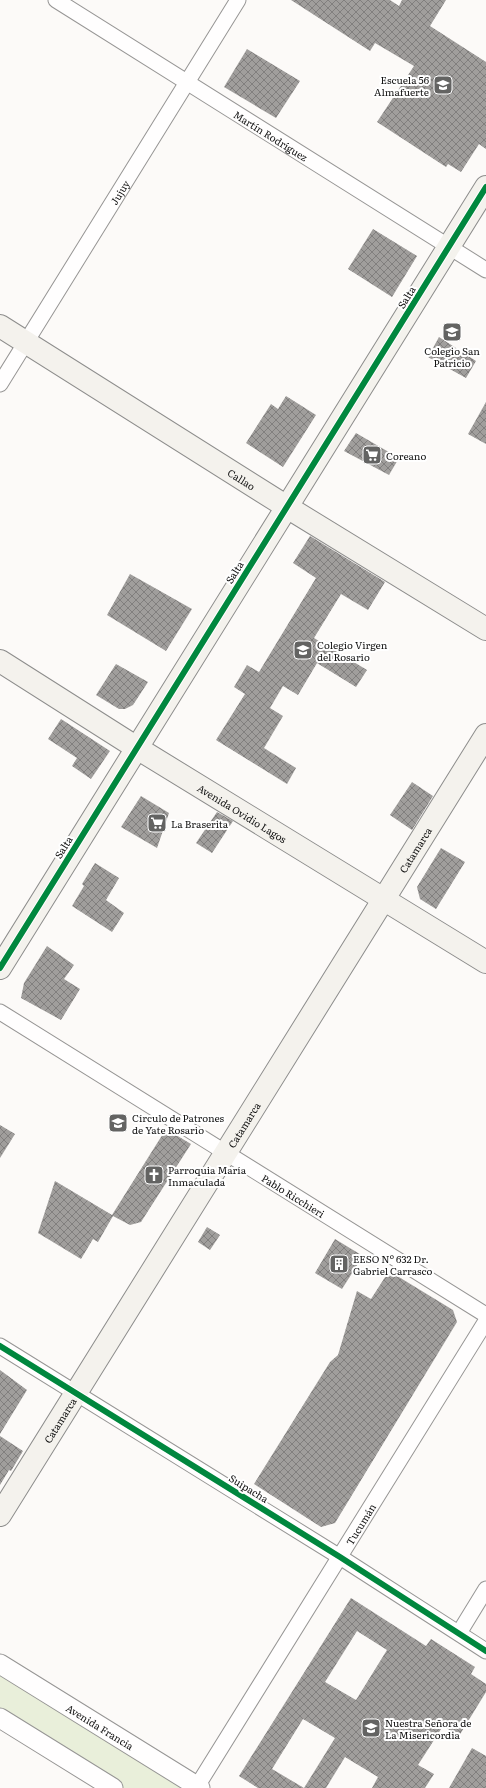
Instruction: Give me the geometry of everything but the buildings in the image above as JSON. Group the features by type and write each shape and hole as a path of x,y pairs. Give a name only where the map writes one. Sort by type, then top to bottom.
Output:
{"main road":[{"name":"Salta","path":"0,968 486,187"},
{"name":"Callao","path":"0,326 287,507 486,629"},
{"name":"Avenida Ovidio Lagos","path":"0,661 137,748 486,962"},
{"name":"Catamarca","path":"0,1515 486,735"}],"street":[{"name":"Martín Rodríguez","path":"56,0 486,270"},
{"name":"Jujuy","path":"0,384 238,0"},
{"name":"Pablo Ricchieri","path":"0,1012 486,1315"},
{"name":"Tucumán","path":"197,1787 486,1321"},
{"name":"Suipacha","path":"0,1346 340,1557 486,1651"},
{"path":"459,1633 486,1589"},
{"name":"Avenida Francia","path":"0,1664 197,1787"},
{"path":"0,1718 113,1788"}],"green space":[{"path":"0,1664 200,1788 113,1788 0,1718"}],"cycle path":[{"path":"0,968 486,187"},
{"path":"0,1346 340,1557 486,1651"}],"place":[{"name":"Escuela 56 Almafuerte","path":"443,85"},
{"name":"Colegio San Patricio","path":"452,332"},
{"name":"Coreano","path":"372,455"},
{"name":"Colegio Virgen del Rosario","path":"303,650"},
{"name":"La Braserita","path":"157,823"},
{"name":"Círculo de Patrones de Yate Rosario","path":"118,1123"},
{"name":"Parroquia María Inmaculada","path":"154,1175"},
{"name":"EESO Nº 632 Dr. Gabriel Carrasco","path":"339,1264"},
{"name":"Nuestra Señora de La Misericordia","path":"371,1728"}]}
